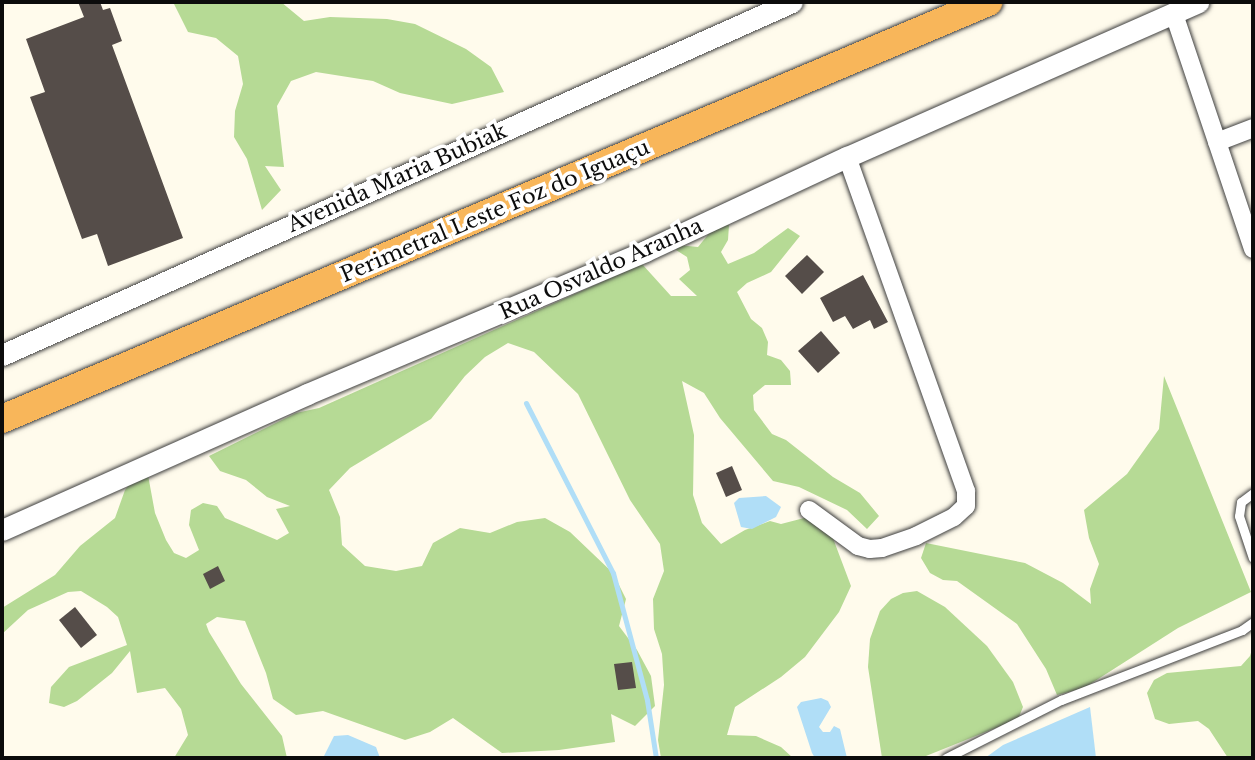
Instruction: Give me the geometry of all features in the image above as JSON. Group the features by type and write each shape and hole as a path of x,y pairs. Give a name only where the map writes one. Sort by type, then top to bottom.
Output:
{"highway":[{"name":"Perimetral Leste Foz do Iguaçu","path":"2,419 988,2"}],"street":[{"name":"Avenida Maria Bubiak","path":"2,355 792,2"},
{"name":"Rua Osvaldo Aranha","path":"2,530 307,394 645,251 846,157 1198,2"},
{"path":"1174,14 1253,249"},
{"path":"1217,142 1253,128"},
{"path":"809,510 858,546 882,548 916,536 954,517 966,506 966,491 846,157"}],"lane":[{"path":"1253,494 1241,502 1240,516 1253,558"},
{"path":"946,758 1061,700 1242,630 1253,622"}],"green space":[{"path":"173,2 281,2 304,21 330,17 387,19 415,24 466,49 491,67 504,92 452,104 400,93 373,81 316,72 291,81 277,106 284,167 265,166 281,190 262,210 247,159 234,137 235,111 243,84 238,56 216,38 188,32"},
{"path":"729,225 728,240 721,252 728,264 754,253 788,228 800,236 771,272 747,283 737,292 751,319 762,328 768,342 767,355 781,360 790,371 791,385 765,385 753,395 754,410 772,434 786,440 833,477 860,493 879,516 867,529 847,510 799,487 773,481 720,418 704,393 682,381 694,435 693,495 702,523 721,544 745,530 770,521 781,524 808,517 831,533 851,586 839,612 805,657 781,677 735,707 727,735 756,736 781,747 793,758 661,758 658,740 664,685 662,654 654,629 653,599 664,571 660,544 630,500 578,394 534,352 508,343 485,357 465,376 431,419 350,468 329,490 340,517 342,545 365,566 396,571 422,566 433,543 460,528 490,533 517,522 545,518 570,532 613,573 626,599 619,626 637,650 651,676 655,706 635,726 611,714 615,742 559,750 502,753 453,718 430,732 405,740 323,711 296,715 273,699 266,673 245,621 217,617 206,624 209,632 241,684 282,736 287,758 174,758 188,735 181,709 165,688 137,693 130,651 112,673 77,701 64,707 49,703 51,687 69,667 127,645 118,617 107,607 81,591 68,592 28,610 2,634 2,608 55,575 80,546 115,518 125,490 134,478 148,475 155,513 174,553 186,558 199,550 189,525 191,510 203,503 217,506 225,518 277,540 289,533 276,509 290,506 267,497 246,480 220,471 209,456 296,413 319,408 642,264 671,296 697,296 679,279 690,270 687,257 676,250 678,245 698,247 715,226"},
{"path":"1164,376 1251,592 1178,628 1084,688 1057,695 1046,669 1017,624 957,581 943,580 930,573 921,558 926,543 1025,563 1063,583 1091,604 1090,589 1099,564 1089,538 1084,510 1127,474 1159,429"},
{"path":"917,591 945,607 987,646 1013,682 1023,707 1018,719 921,758 882,758 868,667 870,639 880,611 891,599 903,593"},
{"path":"1253,646 1253,758 1228,758 1209,729 1198,721 1169,724 1155,719 1147,693 1154,680 1167,673 1241,666 1250,656"}],"water":[{"path":"766,496 781,507 776,517 752,529 741,527 734,503 739,498"},
{"path":"821,698 828,701 831,707 819,727 823,732 830,732 834,726 840,729 847,758 815,758 812,753 797,707 801,702"},
{"path":"1090,707 1096,758 985,758 1003,745"},
{"path":"348,735 376,747 380,758 323,758 334,736"}],"building":[{"path":"78,2 100,2 103,10 110,8 122,41 112,45 183,238 108,266 97,234 82,239 30,97 45,92 26,39 84,17"},
{"path":"807,255 824,272 802,294 785,276"},
{"path":"863,275 888,322 874,329 870,320 853,329 845,316 833,322 820,298"},
{"path":"821,331 840,353 818,373 798,351"},
{"path":"732,466 742,490 726,497 716,473"},
{"path":"218,566 225,581 210,589 203,574"},
{"path":"75,607 97,635 81,648 59,620"},
{"path":"632,662 636,688 618,690 614,664"}],"waterway":[{"path":"526,403 613,573 647,700 656,758"}]}
